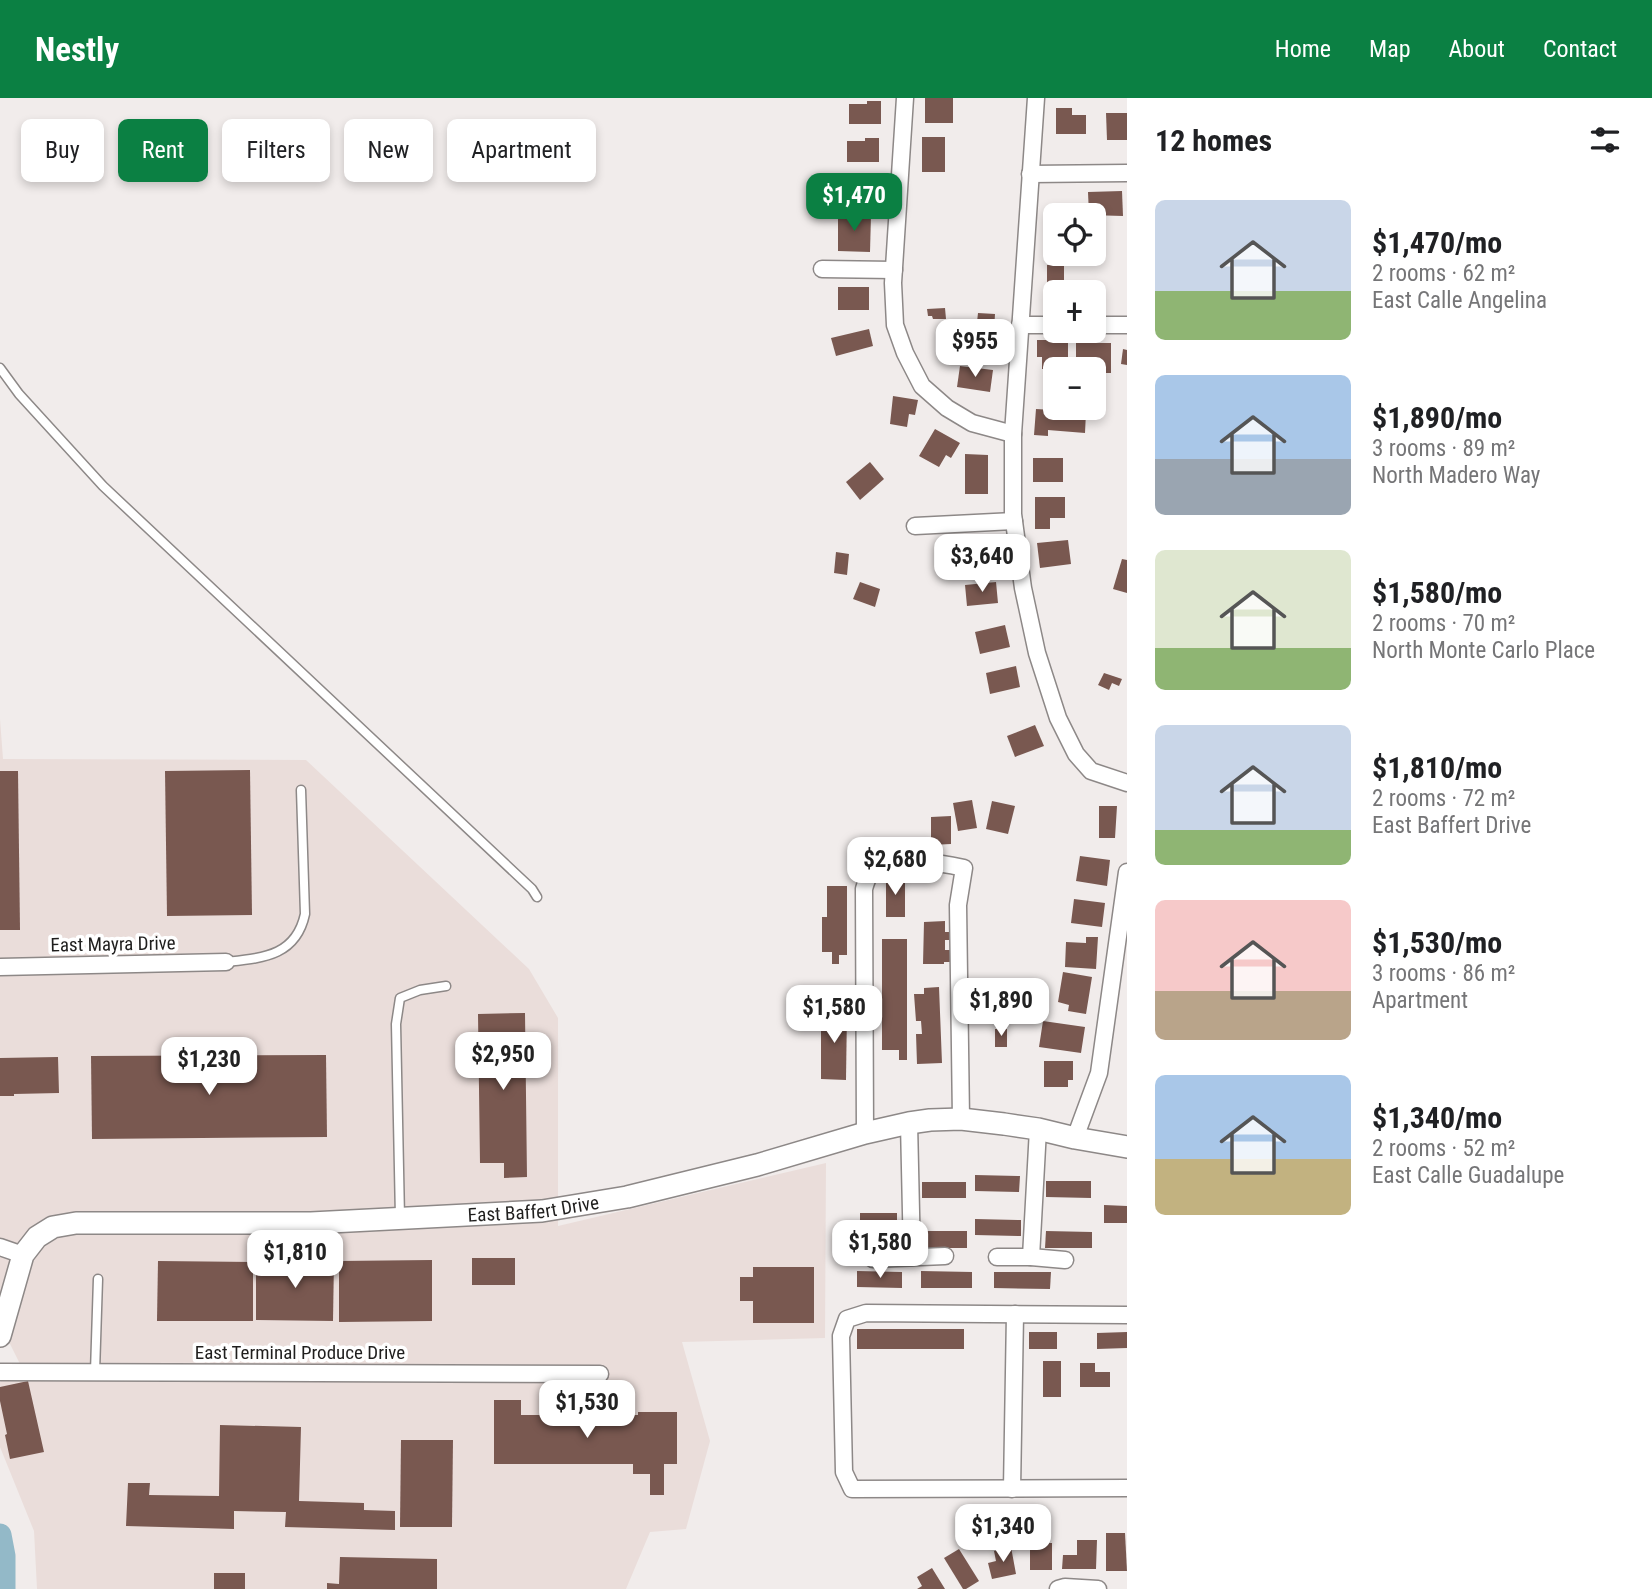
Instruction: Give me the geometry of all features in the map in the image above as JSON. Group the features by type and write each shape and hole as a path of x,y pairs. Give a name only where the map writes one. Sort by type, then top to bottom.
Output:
{"street":[{"path":"905,98 894,270 895,325 905,353 922,386 947,408 972,424 1013,434"},
{"path":"1036,98 1013,434 1014,521 1023,588 1037,653 1058,718 1076,754 1091,771 1127,783"},
{"path":"1030,174 1127,173"},
{"path":"821,269 894,270"},
{"path":"1020,325 1043,325"},
{"path":"1106,325 1127,325"},
{"path":"915,526 1014,521"},
{"path":"865,1133 863,901 867,879 875,869 885,864 940,863 964,867 958,905 961,1119"},
{"path":"1075,1138 1099,1073 1127,872"},
{"name":"East Mayra Drive","path":"0,967 226,962"},
{"name":"East Baffert Drive","path":"0,1336 23,1255 37,1237 53,1227 76,1223 311,1223 542,1210 627,1197 758,1165 865,1133 930,1120 961,1119 1038,1129 1127,1147"},
{"path":"909,1123 912,1258"},
{"path":"1031,1257 1038,1129"},
{"path":"0,1247 23,1255"},
{"path":"873,1259 944,1256"},
{"path":"997,1257 1065,1260"},
{"path":"1127,1315 866,1313 847,1319 841,1336 844,1472 852,1489 1127,1488"},
{"path":"1012,1489 1015,1314"},
{"name":"East Terminal Produce Drive","path":"0,1372 600,1374"},
{"path":"1058,1589 1098,1589"}],"lane":[{"path":"0,368 19,394 103,486 532,889 537,897"},
{"path":"226,962 254,959 282,951 302,927 305,914 301,790"},
{"path":"400,1218 396,1024 400,998 420,990 446,986"},
{"path":"95,1372 98,1279"}],"shaded area":[{"path":"0,719 3,759 306,760 529,969 558,1018 558,1226 826,1163 825,1338 682,1342 710,1441 686,1529 650,1532 626,1589 37,1589 34,1531 0,1447 0,1382 20,1364 0,1324"}],"building":[{"path":"925,98 953,98 953,123 925,123"},
{"path":"867,101 881,101 881,124 849,124 849,104 867,104"},
{"path":"1056,108 1072,108 1072,115 1086,115 1086,134 1056,134"},
{"path":"1106,113 1127,113 1127,140 1107,140"},
{"path":"922,137 945,137 945,172 922,172"},
{"path":"865,138 879,138 879,162 847,162 847,141 865,141"},
{"path":"861,173 875,173 874,206 842,206 843,181 861,181"},
{"path":"1122,191 1123,216 1106,216 1106,203 1088,203 1088,192"},
{"path":"838,215 871,215 870,252 838,251"},
{"path":"1047,266 1064,266 1064,280 1047,280"},
{"path":"838,287 869,287 869,310 838,310"},
{"path":"945,308 946,319 933,319 928,316 927,309"},
{"path":"978,313 995,314 993,348 970,346 972,330 976,331"},
{"path":"869,329 873,346 836,356 831,338"},
{"path":"1037,340 1043,340 1043,343 1068,343 1068,357 1043,357 1043,369 1042,357 1037,357"},
{"path":"1076,343 1111,343 1111,373 1106,373 1106,357 1076,357"},
{"path":"1123,349 1127,350 1127,365 1121,364"},
{"path":"960,366 993,370 990,392 957,387"},
{"path":"893,396 918,400 915,415 909,414 907,427 890,424"},
{"path":"1036,409 1043,409 1043,420 1086,420 1085,433 1048,430 1048,436 1034,435"},
{"path":"935,429 960,443 951,458 946,455 939,467 919,456"},
{"path":"965,454 988,455 988,494 965,494"},
{"path":"1033,458 1063,458 1063,482 1033,482"},
{"path":"870,462 884,479 860,500 846,482"},
{"path":"1035,497 1065,497 1065,518 1050,518 1050,529 1035,529"},
{"path":"965,539 990,539 990,562 965,562"},
{"path":"946,540 963,540 963,563 946,563"},
{"path":"1068,540 1071,564 1040,568 1037,543"},
{"path":"836,552 849,554 847,575 834,573"},
{"path":"1122,559 1127,560 1127,593 1113,589"},
{"path":"860,582 880,589 875,607 853,599"},
{"path":"996,582 998,603 967,606 965,585"},
{"path":"1005,625 1010,647 980,654 975,632"},
{"path":"1016,666 1020,687 990,694 986,673"},
{"path":"1104,673 1122,679 1119,686 1112,683 1109,690 1098,685"},
{"path":"1035,725 1044,746 1015,757 1007,736"},
{"path":"250,770 252,915 167,916 165,771"},
{"path":"0,771 18,771 20,930 0,930"},
{"path":"972,800 977,828 958,831 953,803"},
{"path":"992,801 1015,806 1008,834 986,829"},
{"path":"1099,806 1117,806 1115,838 1099,838"},
{"path":"951,816 951,844 931,845 931,817"},
{"path":"1080,856 1110,860 1107,886 1076,881"},
{"path":"886,877 905,877 905,917 886,917"},
{"path":"827,886 847,886 847,955 839,955 839,964 832,964 832,952 822,952 822,917 827,917"},
{"path":"1074,899 1105,903 1102,927 1071,923"},
{"path":"945,921 945,932 950,932 950,940 945,940 945,950 950,950 950,962 923,964 924,922"},
{"path":"1086,937 1098,937 1096,969 1065,967 1066,942 1086,943"},
{"path":"882,939 907,939 907,1060 899,1060 899,1050 882,1050"},
{"path":"1063,972 1092,977 1086,1014 1068,1011 1069,1005 1058,1002"},
{"path":"939,987 942,1063 917,1064 916,1034 922,1034 921,1021 916,1021 914,994 924,994 924,988"},
{"path":"821,1011 847,1011 846,1080 821,1079"},
{"path":"525,1013 527,1177 504,1178 504,1163 480,1163 478,1014"},
{"path":"1043,1021 1085,1027 1081,1053 1039,1047"},
{"path":"995,1029 1007,1029 1007,1047 995,1047"},
{"path":"326,1055 327,1137 92,1139 91,1056"},
{"path":"58,1057 59,1093 0,1096 0,1058"},
{"path":"1044,1061 1073,1061 1073,1080 1068,1080 1068,1087 1044,1087"},
{"path":"975,1175 1020,1176 1019,1192 975,1191"},
{"path":"1046,1181 1091,1181 1091,1198 1046,1197"},
{"path":"922,1182 966,1182 966,1198 922,1198"},
{"path":"1104,1205 1127,1206 1127,1223 1104,1223"},
{"path":"860,1213 897,1213 897,1229 860,1228"},
{"path":"975,1219 1021,1220 1021,1236 975,1235"},
{"path":"921,1231 967,1231 967,1248 921,1248"},
{"path":"1046,1231 1092,1232 1092,1248 1045,1248"},
{"path":"472,1258 515,1258 515,1285 472,1285"},
{"path":"256,1260 334,1260 333,1321 256,1320"},
{"path":"432,1260 432,1321 339,1322 339,1261"},
{"path":"158,1261 253,1262 253,1321 157,1321"},
{"path":"753,1267 814,1267 814,1323 753,1323 753,1301 740,1301 740,1277 753,1277"},
{"path":"857,1271 902,1272 902,1288 857,1287"},
{"path":"921,1271 972,1272 972,1288 921,1288"},
{"path":"994,1272 1051,1272 1050,1289 994,1288"},
{"path":"857,1329 964,1329 964,1349 857,1349"},
{"path":"1029,1332 1057,1332 1057,1349 1029,1349"},
{"path":"1127,1332 1127,1348 1097,1349 1097,1333"},
{"path":"1043,1361 1061,1361 1061,1397 1043,1397"},
{"path":"1080,1363 1095,1363 1095,1372 1110,1372 1110,1387 1080,1387"},
{"path":"28,1381 44,1452 10,1459 0,1387"},
{"path":"494,1400 521,1400 521,1415 638,1415 638,1412 677,1412 677,1464 664,1464 664,1495 650,1495 650,1474 633,1474 633,1464 494,1464"},
{"path":"220,1425 301,1427 299,1501 364,1503 364,1510 395,1511 395,1530 285,1527 286,1512 234,1511 234,1529 126,1526 128,1483 150,1483 149,1495 219,1496"},
{"path":"401,1440 453,1440 452,1527 400,1527"},
{"path":"1106,1533 1125,1533 1127,1571 1106,1571"},
{"path":"1077,1540 1097,1540 1096,1569 1062,1569 1063,1555 1077,1555"},
{"path":"1030,1543 1052,1543 1052,1570 1030,1570"},
{"path":"1011,1547 1016,1574 992,1579 988,1563 996,1561 994,1551"},
{"path":"959,1549 979,1581 966,1589 963,1589 944,1558"},
{"path":"340,1557 437,1559 437,1589 327,1589 327,1583 339,1584"},
{"path":"932,1568 945,1589 917,1589 922,1586 917,1577"},
{"path":"214,1573 245,1573 245,1589 214,1589"}],"waterway":[{"path":"0,1535 4,1556 4,1589"}]}
